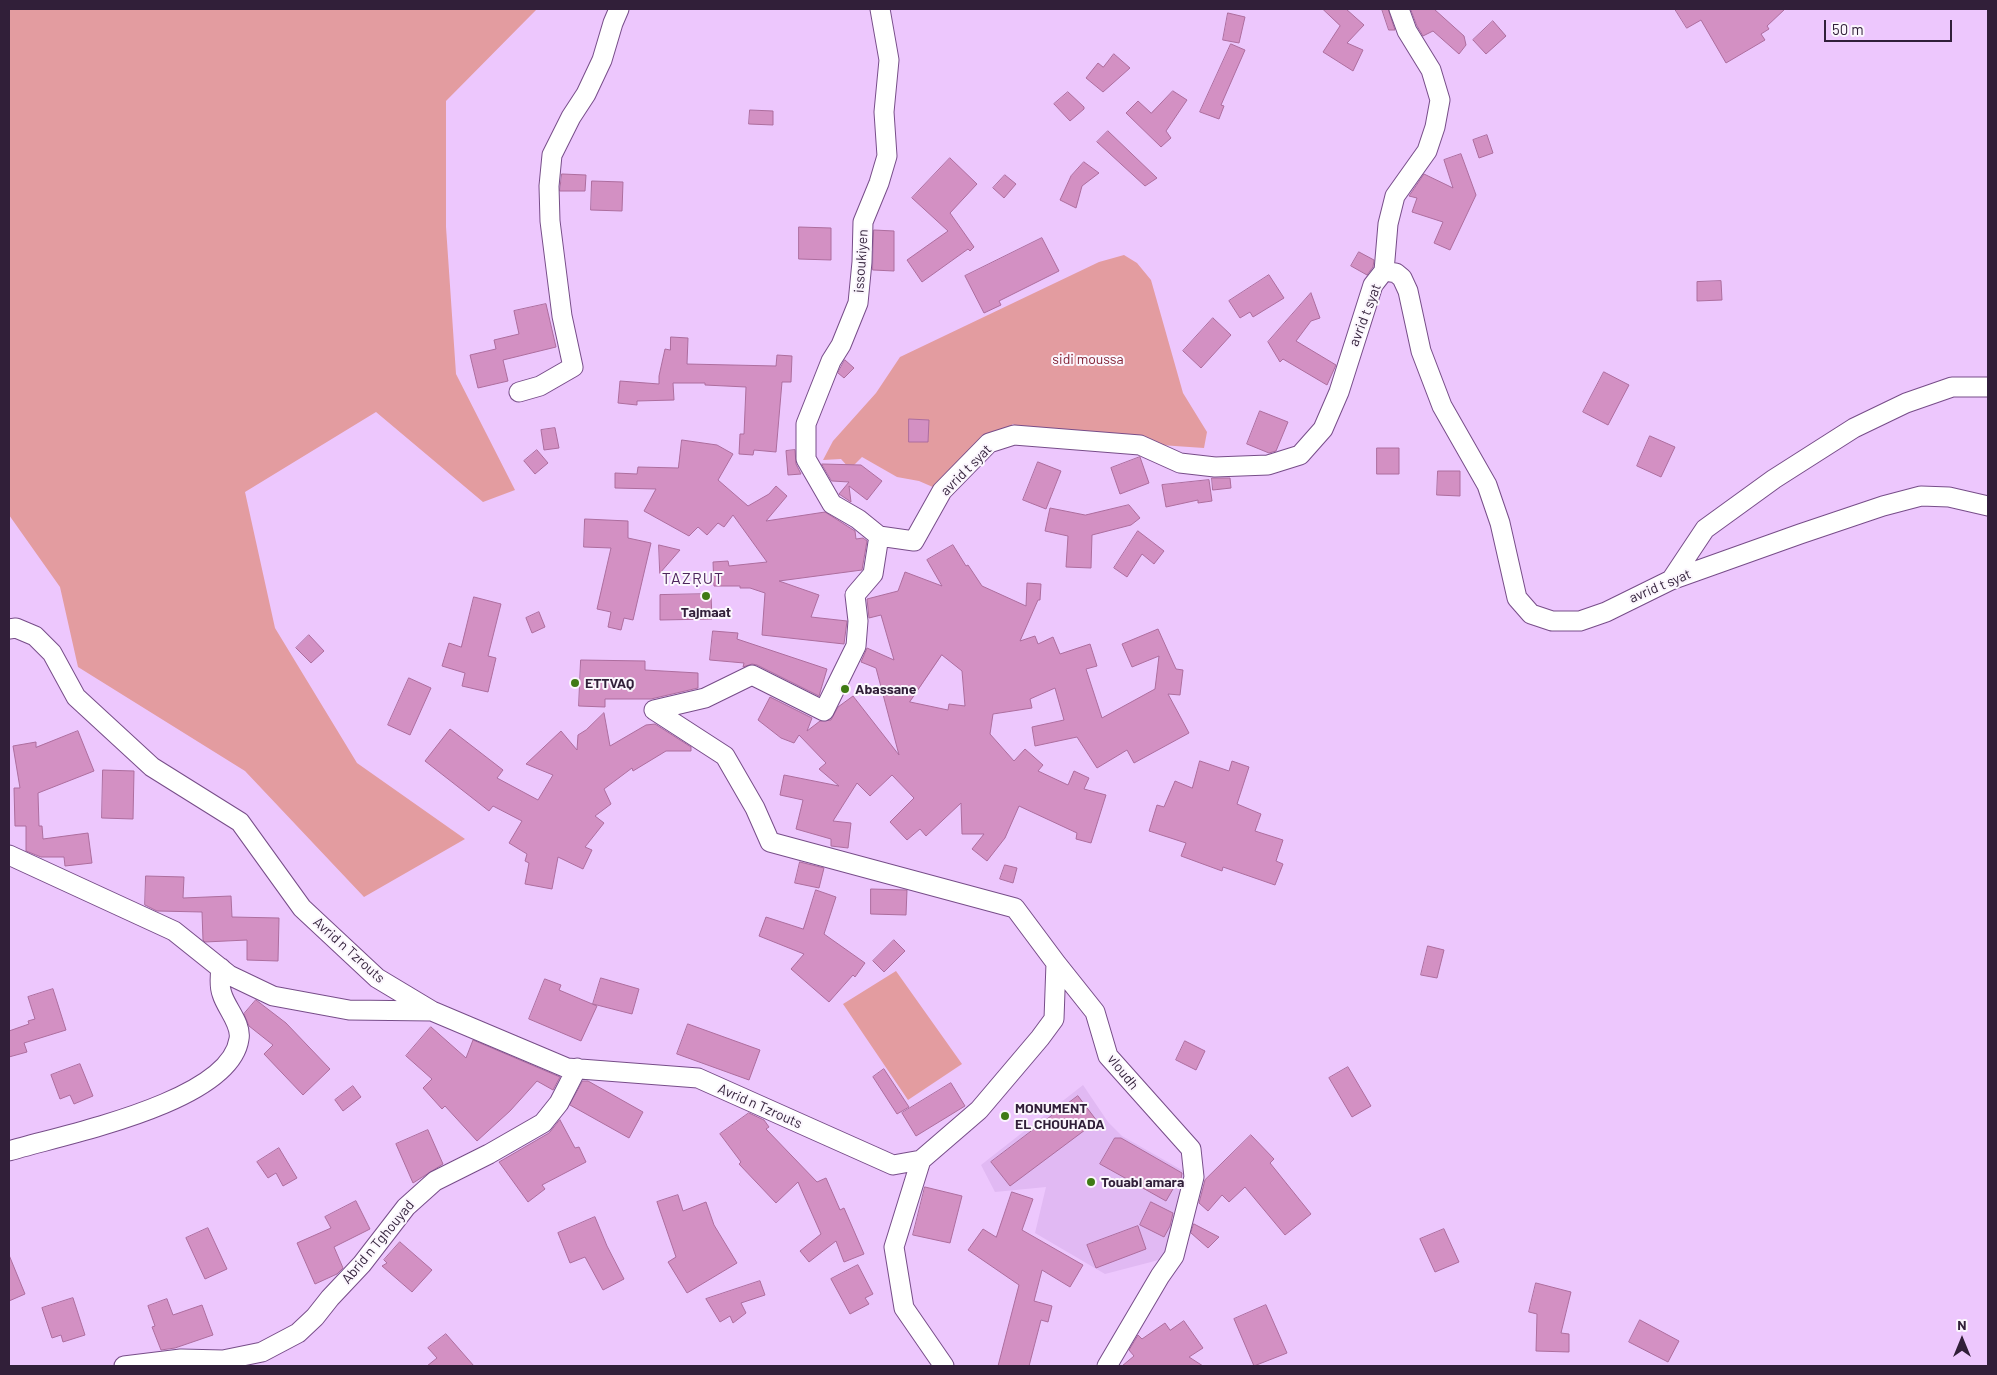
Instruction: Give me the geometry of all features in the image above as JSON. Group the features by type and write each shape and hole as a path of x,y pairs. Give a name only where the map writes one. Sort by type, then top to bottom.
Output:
{"street":[{"path":"519,392 540,386 572,367 562,316 550,220 549,186 552,155 571,117 586,94 602,60 613,22 619,9"},
{"name":"issoukiyen","path":"879,536 858,519 832,504 806,459 805,430 826,375 858,304 863,222 879,183 887,156 884,112 889,60 880,9"},
{"path":"1384,271 1388,224 1395,196 1427,151 1436,127 1440,100 1431,70 1407,31 1400,9"},
{"name":"avrid t syat","path":"879,536 914,541 942,491 988,443 1014,435 1140,445 1180,464 1214,467 1268,465 1300,455 1323,429 1339,392 1373,285 1384,271 1396,273 1402,278 1408,291 1421,351 1442,406 1486,485 1497,516 1516,598 1531,614 1552,621 1580,621 1606,612 1671,580 1874,509 1921,496 1949,497 1988,506"},
{"path":"1671,580 1705,528 1774,478 1854,428 1906,403 1952,387 1988,387"},
{"path":"879,536 873,574 855,595 858,620 856,646 824,711 752,675 705,698 654,710 725,756 755,808 770,842 1015,908 1056,963 1054,1019 979,1110 922,1160 894,1247 904,1308 944,1366"},
{"name":"Avrid n Tzrouts","path":"9,629 16,628 35,636 52,653 76,697 152,767 240,822 302,908 377,978 432,1011 567,1068 698,1078 893,1165 922,1160"},
{"path":"9,855 174,931 229,974 273,996 349,1010 432,1011"},
{"name":"vloudh","path":"1056,963 1096,1012 1108,1056 1191,1149 1194,1177 1174,1256 1160,1276 1107,1366"},
{"path":"9,1151 118,1121 150,1110 197,1088 219,1072 230,1061 238,1048 240,1036 234,1018 221,993 221,968"},
{"name":"Abrid n Tghouyad","path":"124,1366 181,1359 223,1360 262,1352 298,1332 315,1317 362,1264 406,1207 435,1181 489,1154 543,1123 559,1103 577,1068"}],"shaded area":[{"name":"Touabi amara","path":"1083,1085 1108,1122 1122,1136 1194,1177 1174,1256 1105,1274 1035,1233 1046,1187 995,1192 981,1165"}],"green space":[{"path":"9,9 537,9 446,101 446,227 456,374 515,490 483,502 376,412 245,492 275,628 357,763 465,839 364,897 245,771 78,667 60,587 9,515"},
{"name":"sidi moussa","path":"1124,255 1137,263 1151,280 1183,393 1207,432 1204,448 1029,436 1013,424 989,443 942,491 919,481 897,477 862,457 850,469 841,459 823,460 833,441 876,393 900,357 1099,262"},
{"path":"896,971 962,1064 908,1100 843,1004"}],"building":[{"path":"1323,9 1346,9 1364,25 1347,43 1363,50 1353,71 1323,52 1340,26"},
{"path":"1382,9 1388,9 1395,30 1389,30"},
{"path":"1411,9 1434,9 1464,36 1466,45 1459,54 1433,31 1423,36"},
{"path":"1675,9 1785,9 1767,26 1769,29 1761,34 1765,40 1726,63 1701,20 1687,28"},
{"path":"1228,13 1245,17 1239,43 1223,40"},
{"path":"1493,21 1506,36 1486,54 1473,40"},
{"path":"1231,44 1245,50 1221,105 1224,106 1219,119 1200,112"},
{"path":"1114,54 1130,68 1103,92 1086,78 1098,63 1103,67"},
{"path":"1173,91 1187,100 1166,131 1171,138 1161,147 1126,113 1138,101 1151,113"},
{"path":"1068,92 1084,107 1070,121 1054,104"},
{"path":"750,110 773,111 773,125 749,124"},
{"path":"1108,131 1157,178 1145,186 1097,142"},
{"path":"1487,135 1493,153 1479,158 1473,140"},
{"path":"1461,154 1476,195 1450,250 1434,243 1443,222 1412,212 1417,198 1409,196 1424,174 1453,188 1444,160"},
{"path":"950,158 977,184 950,213 974,247 970,251 968,249 922,282 907,260 948,231 912,198"},
{"path":"1084,162 1099,173 1082,186 1076,208 1060,200 1071,176"},
{"path":"562,174 586,175 585,191 560,191"},
{"path":"1005,175 1016,184 1004,198 993,188"},
{"path":"592,181 623,182 622,211 591,210"},
{"path":"799,227 831,228 831,260 799,259"},
{"path":"874,230 894,231 894,271 873,270"},
{"path":"1042,238 1059,271 999,301 1001,305 984,313 965,276"},
{"path":"1359,252 1374,260 1373,267 1367,275 1351,266"},
{"path":"1269,275 1284,298 1253,317 1250,312 1240,318 1229,301"},
{"path":"1721,281 1722,300 1697,301 1697,282"},
{"path":"1311,293 1320,318 1311,321 1296,341 1336,365 1327,385 1283,359 1280,362 1268,342"},
{"path":"546,304 556,347 503,360 508,381 478,388 470,355 496,349 494,340 519,334 514,311"},
{"path":"1213,318 1231,335 1201,368 1183,351"},
{"path":"671,337 688,338 687,364 776,366 777,355 792,356 791,382 782,382 776,452 754,450 753,455 739,454 740,434 744,434 746,387 705,385 705,383 673,383 674,400 637,401 637,405 618,403 620,381 659,384 665,349 670,350"},
{"path":"845,360 854,368 844,378 838,373"},
{"path":"1604,372 1629,385 1608,425 1583,412"},
{"path":"1260,411 1288,422 1276,451 1269,453 1247,444"},
{"path":"909,419 929,420 928,442 909,442"},
{"path":"555,428 559,448 544,450 541,430"},
{"path":"1650,436 1675,447 1661,477 1637,466"},
{"path":"682,440 717,445 733,454 718,480 748,506 769,494 776,486 787,496 766,521 825,512 855,531 856,539 863,538 867,541 862,570 779,581 819,595 811,617 847,621 844,644 762,635 765,593 750,588 740,588 740,586 714,586 713,562 728,561 729,566 767,562 733,515 724,527 718,523 707,535 698,527 689,536 644,511 656,489 615,488 615,473 637,474 638,467 678,468"},
{"path":"1377,448 1399,448 1399,474 1377,474"},
{"path":"537,450 548,463 535,474 524,461"},
{"path":"795,450 796,464 801,474 788,475 786,451"},
{"path":"1140,457 1149,483 1120,494 1111,468"},
{"path":"1038,462 1061,471 1046,509 1023,500"},
{"path":"822,464 861,465 882,481 867,500 849,486 851,502 839,494 849,482 832,481"},
{"path":"1438,471 1460,471 1460,496 1437,495"},
{"path":"1212,478 1230,478 1231,488 1213,490"},
{"path":"1209,480 1212,501 1198,503 1198,500 1166,507 1162,485"},
{"path":"1129,505 1140,518 1131,525 1092,535 1091,568 1066,567 1068,536 1045,531 1050,508 1085,515"},
{"path":"585,519 628,521 628,538 651,543 633,620 624,618 621,630 608,627 611,612 597,609 611,548 584,547"},
{"path":"1138,531 1164,551 1154,564 1142,554 1127,577 1114,568"},
{"path":"659,545 680,550 660,573"},
{"path":"953,545 966,566 968,565 982,586 1026,606 1027,583 1041,584 1040,600 1038,600 1020,641 1035,636 1038,644 1053,637 1060,654 1090,644 1097,666 1086,669 1102,718 1155,689 1159,656 1132,667 1122,644 1158,629 1176,669 1183,670 1180,695 1168,694 1189,733 1134,763 1127,750 1097,768 1077,737 1035,746 1032,727 1064,720 1055,688 1030,699 1032,708 993,714 990,734 1014,761 1025,749 1043,765 1038,771 1068,785 1074,771 1089,778 1084,789 1106,795 1091,843 1076,839 1077,833 1019,806 1005,838 987,861 972,849 984,834 962,834 961,803 926,836 920,829 907,840 890,822 914,798 892,775 870,796 857,783 833,821 851,823 848,848 831,846 831,839 796,829 803,800 780,795 784,775 839,786 819,769 826,763 799,735 794,743 781,738 758,720 770,697 812,718 807,731 820,721 831,720 838,707 853,696 899,755 876,668 861,662 867,648 894,660 881,615 869,618 867,599 898,591 905,572 942,586 927,560","holes":["942,655 962,671 965,706 949,704 948,710 910,702"]},
{"path":"711,594 712,619 660,620 660,595"},
{"path":"474,597 501,604 488,656 496,658 488,692 462,686 465,673 442,666 449,643 461,647"},
{"path":"539,612 545,627 532,633 526,618"},
{"path":"713,631 738,633 737,639 827,669 819,696 757,665 752,664 743,667 744,663 710,660"},
{"path":"309,635 324,651 311,663 296,648"},
{"path":"581,660 645,661 645,670 698,673 698,688 651,699 605,699 605,707 579,706"},
{"path":"409,678 431,688 410,735 388,725"},
{"path":"604,713 610,746 646,725 655,724 691,747 691,751 666,751 633,771 632,768 604,789 611,804 595,816 604,823 585,847 592,850 583,869 558,857 552,889 525,884 529,863 525,861 527,854 509,843 522,821 493,806 489,811 425,761 450,729 503,770 497,778 538,800 553,775 526,764 561,731 577,750 578,735"},
{"path":"78,731 94,771 38,793 39,826 42,826 43,839 88,833 92,863 65,866 64,857 41,857 26,851 26,826 15,826 14,788 20,788 13,746 36,742 36,747"},
{"path":"1200,761 1229,771 1232,761 1249,767 1237,804 1261,814 1255,831 1283,840 1276,861 1283,864 1275,885 1223,867 1222,871 1181,856 1186,843 1149,831 1157,805 1164,807 1175,781 1192,788"},
{"path":"103,770 134,771 133,819 102,818"},
{"path":"800,862 824,868 819,888 795,883"},
{"path":"1005,865 1017,868 1013,883 1000,879"},
{"path":"146,876 184,877 183,898 231,896 232,917 279,918 278,961 247,960 247,940 205,942 203,940 202,912 157,911 145,905"},
{"path":"871,889 907,890 906,915 871,914"},
{"path":"816,890 836,897 824,934 865,963 855,977 853,975 829,1002 791,969 804,954 759,936 766,917 803,929"},
{"path":"894,940 905,951 884,972 873,961"},
{"path":"1428,946 1444,950 1437,978 1421,975"},
{"path":"601,978 639,989 632,1014 593,1004"},
{"path":"545,979 561,985 559,990 597,1006 581,1041 529,1019"},
{"path":"53,989 66,1030 24,1043 27,1052 9,1057 9,1031 29,1024 28,1021 35,1019 28,997"},
{"path":"256,1000 286,1023 330,1069 303,1095 264,1054 273,1045 249,1026 244,1014"},
{"path":"688,1024 760,1050 749,1080 677,1054"},
{"path":"431,1027 466,1058 473,1040 560,1077 553,1090 537,1081 510,1111 477,1141 445,1106 442,1109 423,1088 432,1079 406,1056"},
{"path":"1185,1041 1205,1051 1196,1070 1176,1060"},
{"path":"80,1064 93,1096 74,1104 70,1095 60,1099 51,1075"},
{"path":"1348,1067 1371,1106 1352,1117 1329,1078"},
{"path":"884,1069 909,1107 897,1114 873,1077"},
{"path":"583,1081 588,1081 643,1112 629,1138 570,1105"},
{"path":"951,1083 965,1106 916,1136 902,1113"},
{"path":"353,1086 361,1097 343,1111 335,1100"},
{"path":"1078,1096 1097,1121 1010,1186 991,1162"},
{"path":"749,1113 764,1120 769,1127 766,1129 817,1182 826,1178 840,1210 844,1208 864,1254 844,1262 836,1241 809,1262 800,1251 821,1234 798,1182 776,1203 739,1164 741,1162 720,1134"},
{"path":"560,1120 575,1148 579,1147 586,1162 542,1185 545,1189 528,1202 499,1162 549,1133"},
{"path":"428,1130 443,1164 413,1183 396,1144"},
{"path":"1251,1135 1274,1159 1270,1163 1311,1214 1285,1235 1245,1187 1229,1202 1222,1195 1208,1211 1199,1203 1205,1180"},
{"path":"1115,1138 1121,1138 1182,1173 1180,1185 1177,1182 1166,1201 1100,1164"},
{"path":"279,1148 297,1178 283,1186 276,1173 268,1178 257,1162"},
{"path":"925,1187 962,1196 950,1243 913,1235"},
{"path":"1012,1192 1033,1199 1022,1230 1083,1265 1070,1287 1042,1270 1034,1301 1052,1306 1048,1322 1041,1320 1029,1366 998,1366 1019,1285 968,1250 983,1229 996,1237"},
{"path":"678,1195 683,1211 706,1202 714,1225 737,1263 687,1293 668,1262 676,1257 657,1202"},
{"path":"356,1201 370,1229 334,1247 343,1268 337,1274 315,1284 297,1243 331,1228 325,1217"},
{"path":"1151,1202 1173,1213 1170,1226 1164,1237 1140,1225"},
{"path":"595,1217 624,1279 603,1290 585,1257 570,1263 558,1233"},
{"path":"1194,1224 1219,1237 1208,1248 1191,1233"},
{"path":"1138,1226 1146,1249 1096,1268 1087,1245"},
{"path":"208,1228 227,1269 205,1279 186,1238"},
{"path":"1444,1229 1459,1262 1435,1272 1420,1239"},
{"path":"400,1242 432,1270 412,1292 382,1266 387,1263 384,1260"},
{"path":"9,1255 25,1294 9,1301"},
{"path":"858,1265 873,1294 865,1298 869,1304 850,1314 831,1279"},
{"path":"760,1281 765,1295 741,1303 746,1313 733,1323 730,1316 720,1322 706,1299"},
{"path":"1536,1283 1571,1292 1561,1333 1569,1334 1569,1352 1536,1351 1537,1314 1529,1312"},
{"path":"73,1298 85,1335 63,1342 61,1335 52,1338 42,1308"},
{"path":"167,1299 173,1315 202,1305 213,1335 175,1348 161,1350 152,1327 155,1326 148,1306"},
{"path":"1266,1305 1287,1353 1254,1366 1234,1319"},
{"path":"1640,1320 1679,1341 1668,1362 1629,1342"},
{"path":"1184,1321 1203,1348 1189,1357 1203,1366 1122,1366 1134,1356 1129,1350 1138,1335 1142,1339 1165,1323 1170,1330"},
{"path":"446,1334 474,1366 427,1366 437,1358 428,1348"}],"place":[{"name":"Tajmaat","path":"706,596"},
{"name":"ETTVAQ","path":"575,683"},
{"name":"Abassane","path":"845,689"},
{"name":"MONUMENT EL CHOUHADA","path":"1005,1116"},
{"name":"Touabi amara","path":"1091,1182"}],"district":[{"name":"TAZṚUT","path":"693,579"}]}
